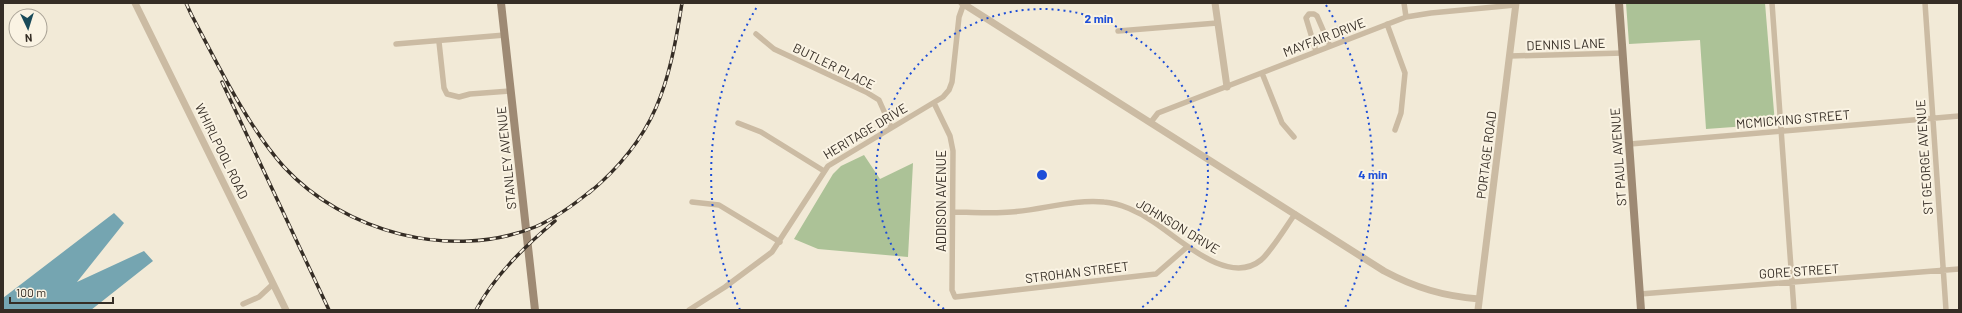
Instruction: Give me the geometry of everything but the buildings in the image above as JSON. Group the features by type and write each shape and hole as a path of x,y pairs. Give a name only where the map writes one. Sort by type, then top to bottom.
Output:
{"main road":[{"name":"STANLEY AVENUE","path":"501,3 535,310"},
{"name":"ST PAUL AVENUE","path":"1619,3 1641,310"}],"street":[{"name":"WHIRLPOOL ROAD","path":"135,3 286,310"},
{"path":"963,3 1384,271 1426,290 1451,296 1479,299"},
{"name":"HERITAGE DRIVE","path":"689,310 759,263 772,252 780,242 824,171 834,161 934,103 949,90 952,82 963,3"},
{"path":"1215,3 1227,87"},
{"path":"1404,3 1406,17"},
{"path":"1772,3 1794,310"},
{"name":"ST GEORGE AVENUE","path":"1925,3 1946,310"},
{"name":"MAYFAIR DRIVE","path":"1151,122 1158,114 1406,17 1516,4"},
{"name":"PORTAGE ROAD","path":"1478,310 1516,4"},
{"path":"1316,51 1306,18 1309,14 1314,14 1317,16 1330,46"},
{"path":"1118,31 1217,24"},
{"path":"1387,24 1405,73 1401,113 1395,130"},
{"name":"BUTLER PLACE","path":"756,34 774,49 866,92 879,100 891,127"},
{"path":"396,44 439,42 505,35"},
{"path":"439,42 444,88 447,94 459,97 470,94 511,91"},
{"name":"DENNIS LANE","path":"1510,56 1623,53"},
{"path":"1262,73 1282,122 1294,137"},
{"name":"ADDISON AVENUE","path":"934,103 952,143 952,290 955,297 960,297"},
{"name":"MCMICKING STREET","path":"1630,144 1959,116"},
{"path":"738,123 761,132 824,171"},
{"path":"692,202 718,205 780,242"},
{"name":"JOHNSON DRIVE","path":"953,212 1010,212 1082,202 1105,202 1127,208 1152,220 1187,246 1225,266 1239,268 1253,265 1262,260 1295,214"},
{"name":"STROHAN STREET","path":"960,297 1156,274 1187,246"},
{"name":"GORE STREET","path":"1640,294 1959,269"},
{"path":"243,304 259,297 273,284"}],"green space":[{"path":"1626,3 1765,3 1775,124 1706,129 1700,40 1629,44"},
{"path":"864,155 880,179 913,163 908,257 818,249 794,239 833,174 841,166"}],"water":[{"path":"114,213 124,223 77,282 144,251 153,261 91,310 3,310 3,298"}],"railway":[{"path":"186,3 192,16"},
{"path":"589,193 612,172 630,151 656,108 665,85 682,3"},
{"path":"190,12 221,72 245,113 270,151 284,167 309,190 337,209 368,224 400,234 434,240 469,241 503,237 535,227 558,215 593,189"},
{"path":"222,82 329,310"},
{"path":"476,310 492,285 511,262 555,221"}]}
